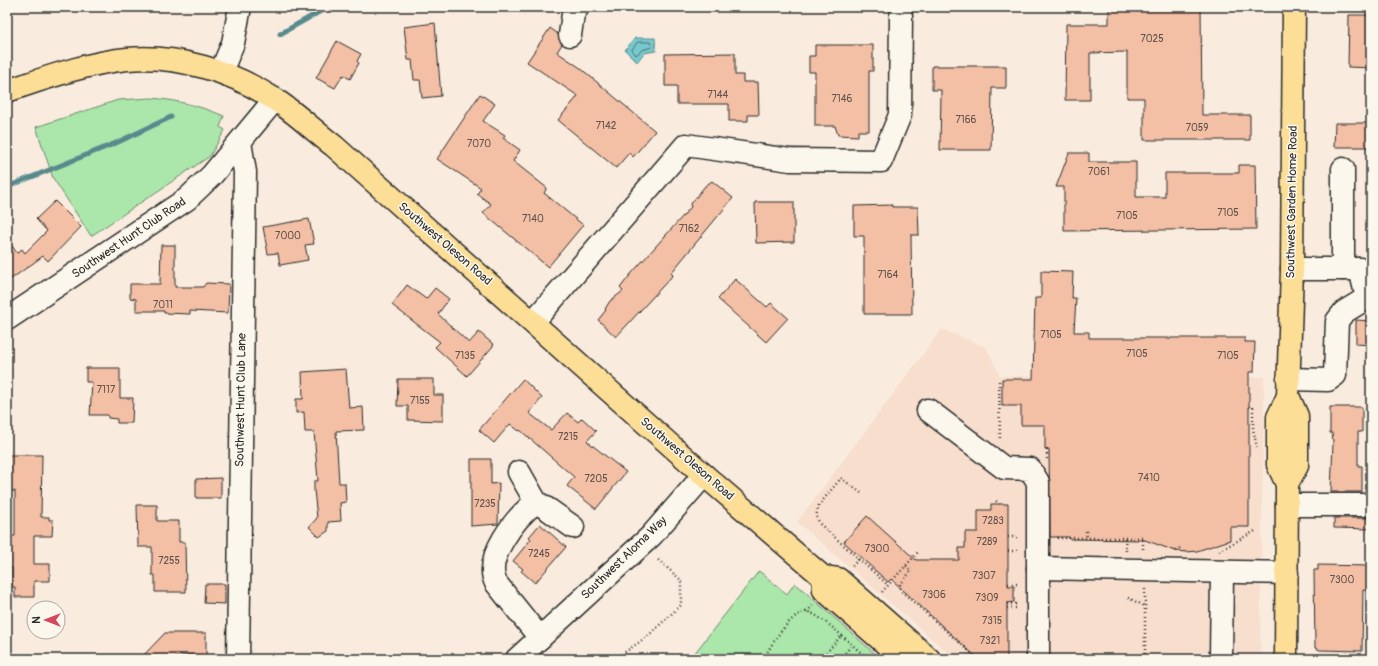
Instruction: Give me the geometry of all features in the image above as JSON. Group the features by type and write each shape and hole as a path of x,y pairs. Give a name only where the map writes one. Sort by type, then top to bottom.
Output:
{"main road":[{"name":"Southwest Garden Home Road","path":"1287,494 1298,466 1298,416 1288,388 1292,269 1294,7"},
{"name":"Southwest Oleson Road","path":"7,91 87,67 128,59 159,59 191,64 221,72 249,84 275,99 334,146 704,475 823,577 838,579 929,659"},
{"path":"1286,659 1287,494"},
{"name":"Southwest Oleson Road","path":"823,577 824,590 903,659"}],"street":[{"path":"221,72 233,43 240,7"},
{"path":"570,35 573,14 578,7"},
{"path":"533,322 686,146 790,160 881,161 900,115 901,16"},
{"name":"Southwest Hunt Club Road","path":"7,319 187,199 212,175 275,99"},
{"name":"Southwest Hunt Club Lane","path":"238,659 244,172 240,142"},
{"path":"1288,388 1328,380 1335,375 1337,321 1344,312 1367,298 1358,269 1344,169"},
{"path":"1292,269 1358,269"},
{"path":"928,410 1004,468 1030,470 1038,482 1038,659"},
{"path":"519,472 536,502 572,527"},
{"name":"Southwest Aloma Way","path":"517,659 642,544 704,475"},
{"path":"1287,494 1371,505"},
{"path":"536,502 519,516 497,552 493,563 492,576 540,638"},
{"path":"1038,568 1211,570 1222,573 1287,573"},
{"path":"1221,659 1222,573"}],"path":[{"path":"999,381 1000,446"},
{"path":"1249,407 1253,407 1253,429 1258,450"},
{"path":"861,493 841,478 819,505 816,516 820,524 888,586"},
{"path":"996,501 999,504"},
{"path":"1218,552 1257,530"},
{"path":"1086,531 1087,538"},
{"path":"1008,537 1022,537"},
{"path":"1053,538 1143,538 1143,555"},
{"path":"1125,538 1126,556"},
{"path":"615,659 648,636 681,604 681,580 660,563 642,544"},
{"path":"885,589 919,551"},
{"path":"1008,551 1022,551"},
{"path":"906,566 911,571 902,581 900,590 978,659"},
{"path":"896,576 902,581"},
{"path":"1145,582 1145,659"},
{"path":"1008,584 1019,584 1019,589"},
{"path":"1128,598 1145,606"},
{"path":"1019,599 1019,604 1007,606 1023,608"},
{"path":"807,612 812,606"},
{"path":"764,659 785,626 798,613 807,612 817,616 868,659"},
{"path":"822,659 841,636"},
{"path":"840,659 852,645"}],"shaded area":[{"path":"942,329 986,347 1000,376 1264,377 1260,659 955,659 797,522"}],"green space":[{"path":"151,98 188,104 224,116 220,127 225,130 210,156 91,236 53,178 36,127 118,100"},
{"path":"759,571 787,594 795,583 881,659 690,659"}],"water":[{"path":"635,38 655,38 656,51 644,53 637,62 625,50"}],"building":[{"path":"1109,7 1201,7 1202,115 1250,115 1250,140 1144,140 1144,98 1127,98 1127,52 1090,53 1090,100 1065,100 1066,24 1109,24"},
{"path":"1349,15 1371,15 1371,68 1348,67"},
{"path":"435,23 441,96 422,98 420,80 414,80 412,60 408,60 404,27"},
{"path":"550,28 558,34 562,44 557,52 579,67 655,131 633,157 629,153 616,168 558,120 578,96 527,62"},
{"path":"337,41 361,54 357,61 359,63 350,79 343,75 335,88 316,78"},
{"path":"815,45 873,45 873,71 869,71 869,131 858,131 858,136 838,135 835,126 815,126 815,72 809,72 809,56 815,56"},
{"path":"735,53 735,75 743,75 743,82 758,82 759,115 748,115 748,121 729,121 729,104 677,104 677,86 665,86 665,54"},
{"path":"932,66 1006,66 1006,88 992,88 991,150 940,150 941,90 932,90"},
{"path":"480,94 495,104 483,121 505,135 503,138 520,150 513,161 547,188 544,193 583,225 548,267 483,213 491,204 477,194 481,188 437,159"},
{"path":"1335,123 1371,123 1371,147 1334,147"},
{"path":"1069,153 1089,153 1089,162 1136,162 1136,197 1165,197 1165,173 1239,173 1239,165 1255,165 1256,229 1064,231 1064,187 1056,187"},
{"path":"712,181 733,198 671,273 673,275 616,337 598,320 606,310 605,309 610,301 623,291 620,288 631,274 691,207 690,205 705,186"},
{"path":"55,201 81,227 48,261 43,256 7,282 7,239 17,253 22,249 25,253 47,231 36,219"},
{"path":"755,202 794,202 794,242 756,243"},
{"path":"892,205 892,207 918,207 919,235 911,235 912,314 864,314 864,236 854,236 854,206"},
{"path":"309,219 314,244 305,245 308,260 280,265 278,253 268,254 263,227"},
{"path":"161,245 175,245 175,287 203,287 206,283 229,284 228,313 190,311 190,314 164,313 164,311 136,311 136,299 130,298 130,284 160,284"},
{"path":"1041,271 1073,272 1072,298 1076,298 1074,332 1089,332 1089,338 1245,338 1245,342 1255,342 1254,372 1249,372 1249,527 1230,527 1230,540 1197,551 1187,552 1175,551 1145,540 1069,539 1069,537 1050,537 1049,449 1045,450 1045,425 1021,425 1021,406 1002,406 1002,379 1033,379 1035,298 1041,298"},
{"path":"735,279 767,307 771,303 788,318 766,342 718,299"},
{"path":"407,285 426,299 435,288 449,299 438,314 469,343 479,332 494,345 467,376 435,347 440,342 392,305"},
{"path":"1356,320 1371,321 1371,345 1356,344"},
{"path":"86,368 120,368 120,398 133,398 132,423 117,423 117,419 108,418 108,415 90,415 92,382 86,382"},
{"path":"346,369 349,408 363,407 364,430 336,431 339,483 345,483 346,502 340,503 341,521 328,522 328,531 319,537 309,527 317,518 314,481 318,481 314,432 305,432 304,412 296,413 296,399 303,399 302,372"},
{"path":"398,379 434,379 434,395 443,395 443,421 408,420 408,406 397,406"},
{"path":"523,379 542,398 529,413 551,430 567,413 578,422 582,418 596,431 587,441 626,472 596,509 567,486 574,477 520,430 519,431 510,424 494,443 479,430"},
{"path":"1330,407 1362,407 1362,432 1358,432 1358,466 1362,466 1362,492 1331,492 1333,442 1332,433 1330,433"},
{"path":"7,455 42,455 41,517 49,517 49,520 53,520 52,536 34,536 34,564 50,564 50,581 34,581 34,597 15,597 15,587 12,587 12,568 7,568 7,536 15,536 15,491 7,491"},
{"path":"471,459 491,459 491,484 499,483 498,524 471,526"},
{"path":"221,478 221,498 196,498 196,479"},
{"path":"991,504 1008,504 1008,586 1014,586 1014,602 1007,603 1007,659 978,659 891,579 888,582 844,542 867,516 916,560 959,560 959,548 965,548 965,532 978,532 978,510 991,510"},
{"path":"137,505 157,505 157,521 179,521 179,542 185,542 186,592 155,592 155,575 152,575 152,547 138,547"},
{"path":"1334,518 1371,518 1371,529 1334,528"},
{"path":"540,524 566,547 535,583 521,571 523,569 513,561 531,539 529,537"},
{"path":"1318,565 1371,566 1371,591 1363,590 1362,651 1320,650 1315,648 1314,570 1318,570"},
{"path":"205,584 225,584 225,604 204,603"},
{"path":"165,633 206,633 206,656 179,655 175,659 140,659"}],"waterway":[{"path":"280,34 328,7"},
{"path":"7,187 116,143 171,117"}]}
